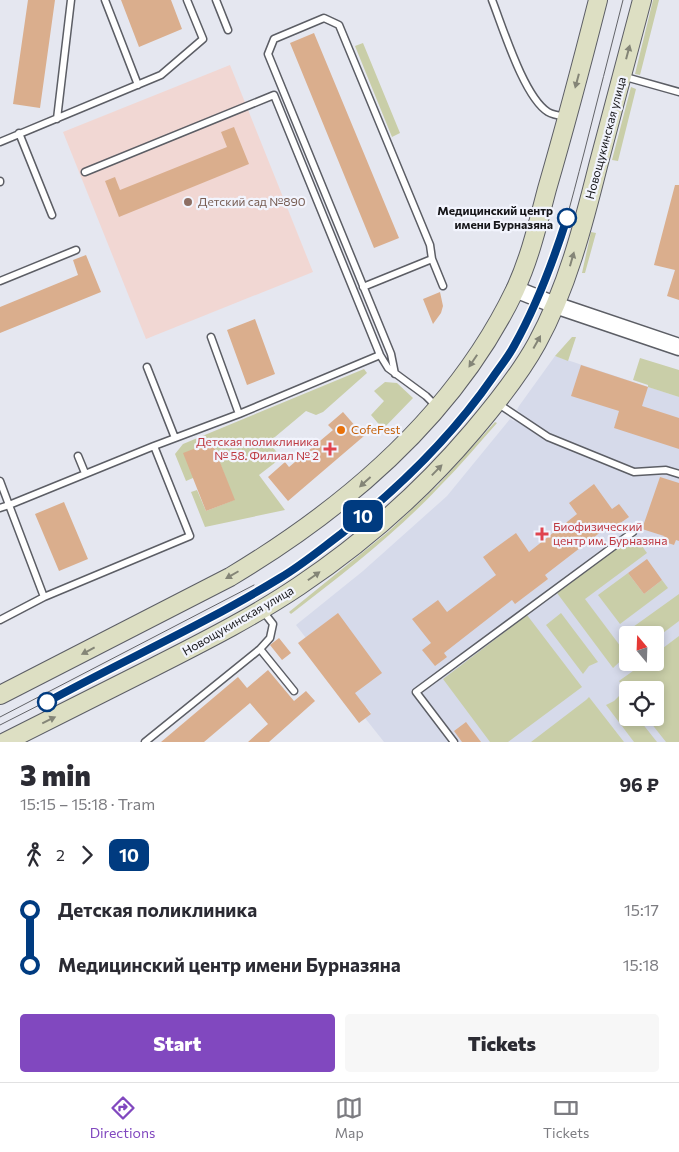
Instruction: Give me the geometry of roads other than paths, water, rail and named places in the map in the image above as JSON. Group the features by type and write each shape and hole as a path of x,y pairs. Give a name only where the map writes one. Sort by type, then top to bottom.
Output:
{"main road":[{"path":"0,695 230,577 263,557 352,494 398,451 438,408 494,330 516,289 526,263 568,118 598,0"},
{"name":"Новощукинская улица","path":"5,742 180,654 262,610 328,566 384,521 431,477 456,450 496,402 537,342 568,275 642,0"}],"street":[{"path":"516,289 555,305 679,347"}],"lane":[{"path":"57,118 71,0"},
{"path":"105,0 138,84"},
{"path":"0,142 161,75 203,39 187,0"},
{"path":"216,0 228,30"},
{"path":"492,0 527,88 537,102 549,113 568,118"},
{"path":"395,374 391,354 268,54 274,39 324,18 339,25 430,244 432,259 443,286"},
{"path":"622,76 679,92"},
{"path":"85,172 274,95 380,355 388,368 426,396 438,408"},
{"path":"19,133 52,216"},
{"path":"0,281 76,250"},
{"path":"363,287 432,259"},
{"path":"212,337 239,414"},
{"path":"0,508 239,414 380,355"},
{"path":"147,367 175,438"},
{"path":"496,402 548,437 634,472 666,470 679,474"},
{"path":"0,620 44,597 190,536 154,446"},
{"path":"78,456 85,473"},
{"path":"0,481 44,597"},
{"path":"454,742 416,692 633,532"},
{"path":"145,742 260,649 270,638 273,624 262,610"},
{"path":"260,649 294,691"}],"tram line":[{"path":"0,725 229,608 284,576 322,550 396,489 463,418 493,379 518,339 546,281 559,245 623,0"},
{"name":"10","path":"47,702 231,607 282,577 366,514 418,468 472,407 513,348 538,299 567,218"},
{"path":"0,717 254,585"}],"place":[{"name":"Детский сад №890","path":"188,202"},
{"name":"Медицинский центр имени Бурназяна","path":"567,218"},
{"name":"CofeFest","path":"341,430"},
{"name":"Детская поликлиника № 58. Филиал № 2","path":"330,449"},
{"name":"Биофизический центр им. Бурназяна","path":"542,534"}]}
